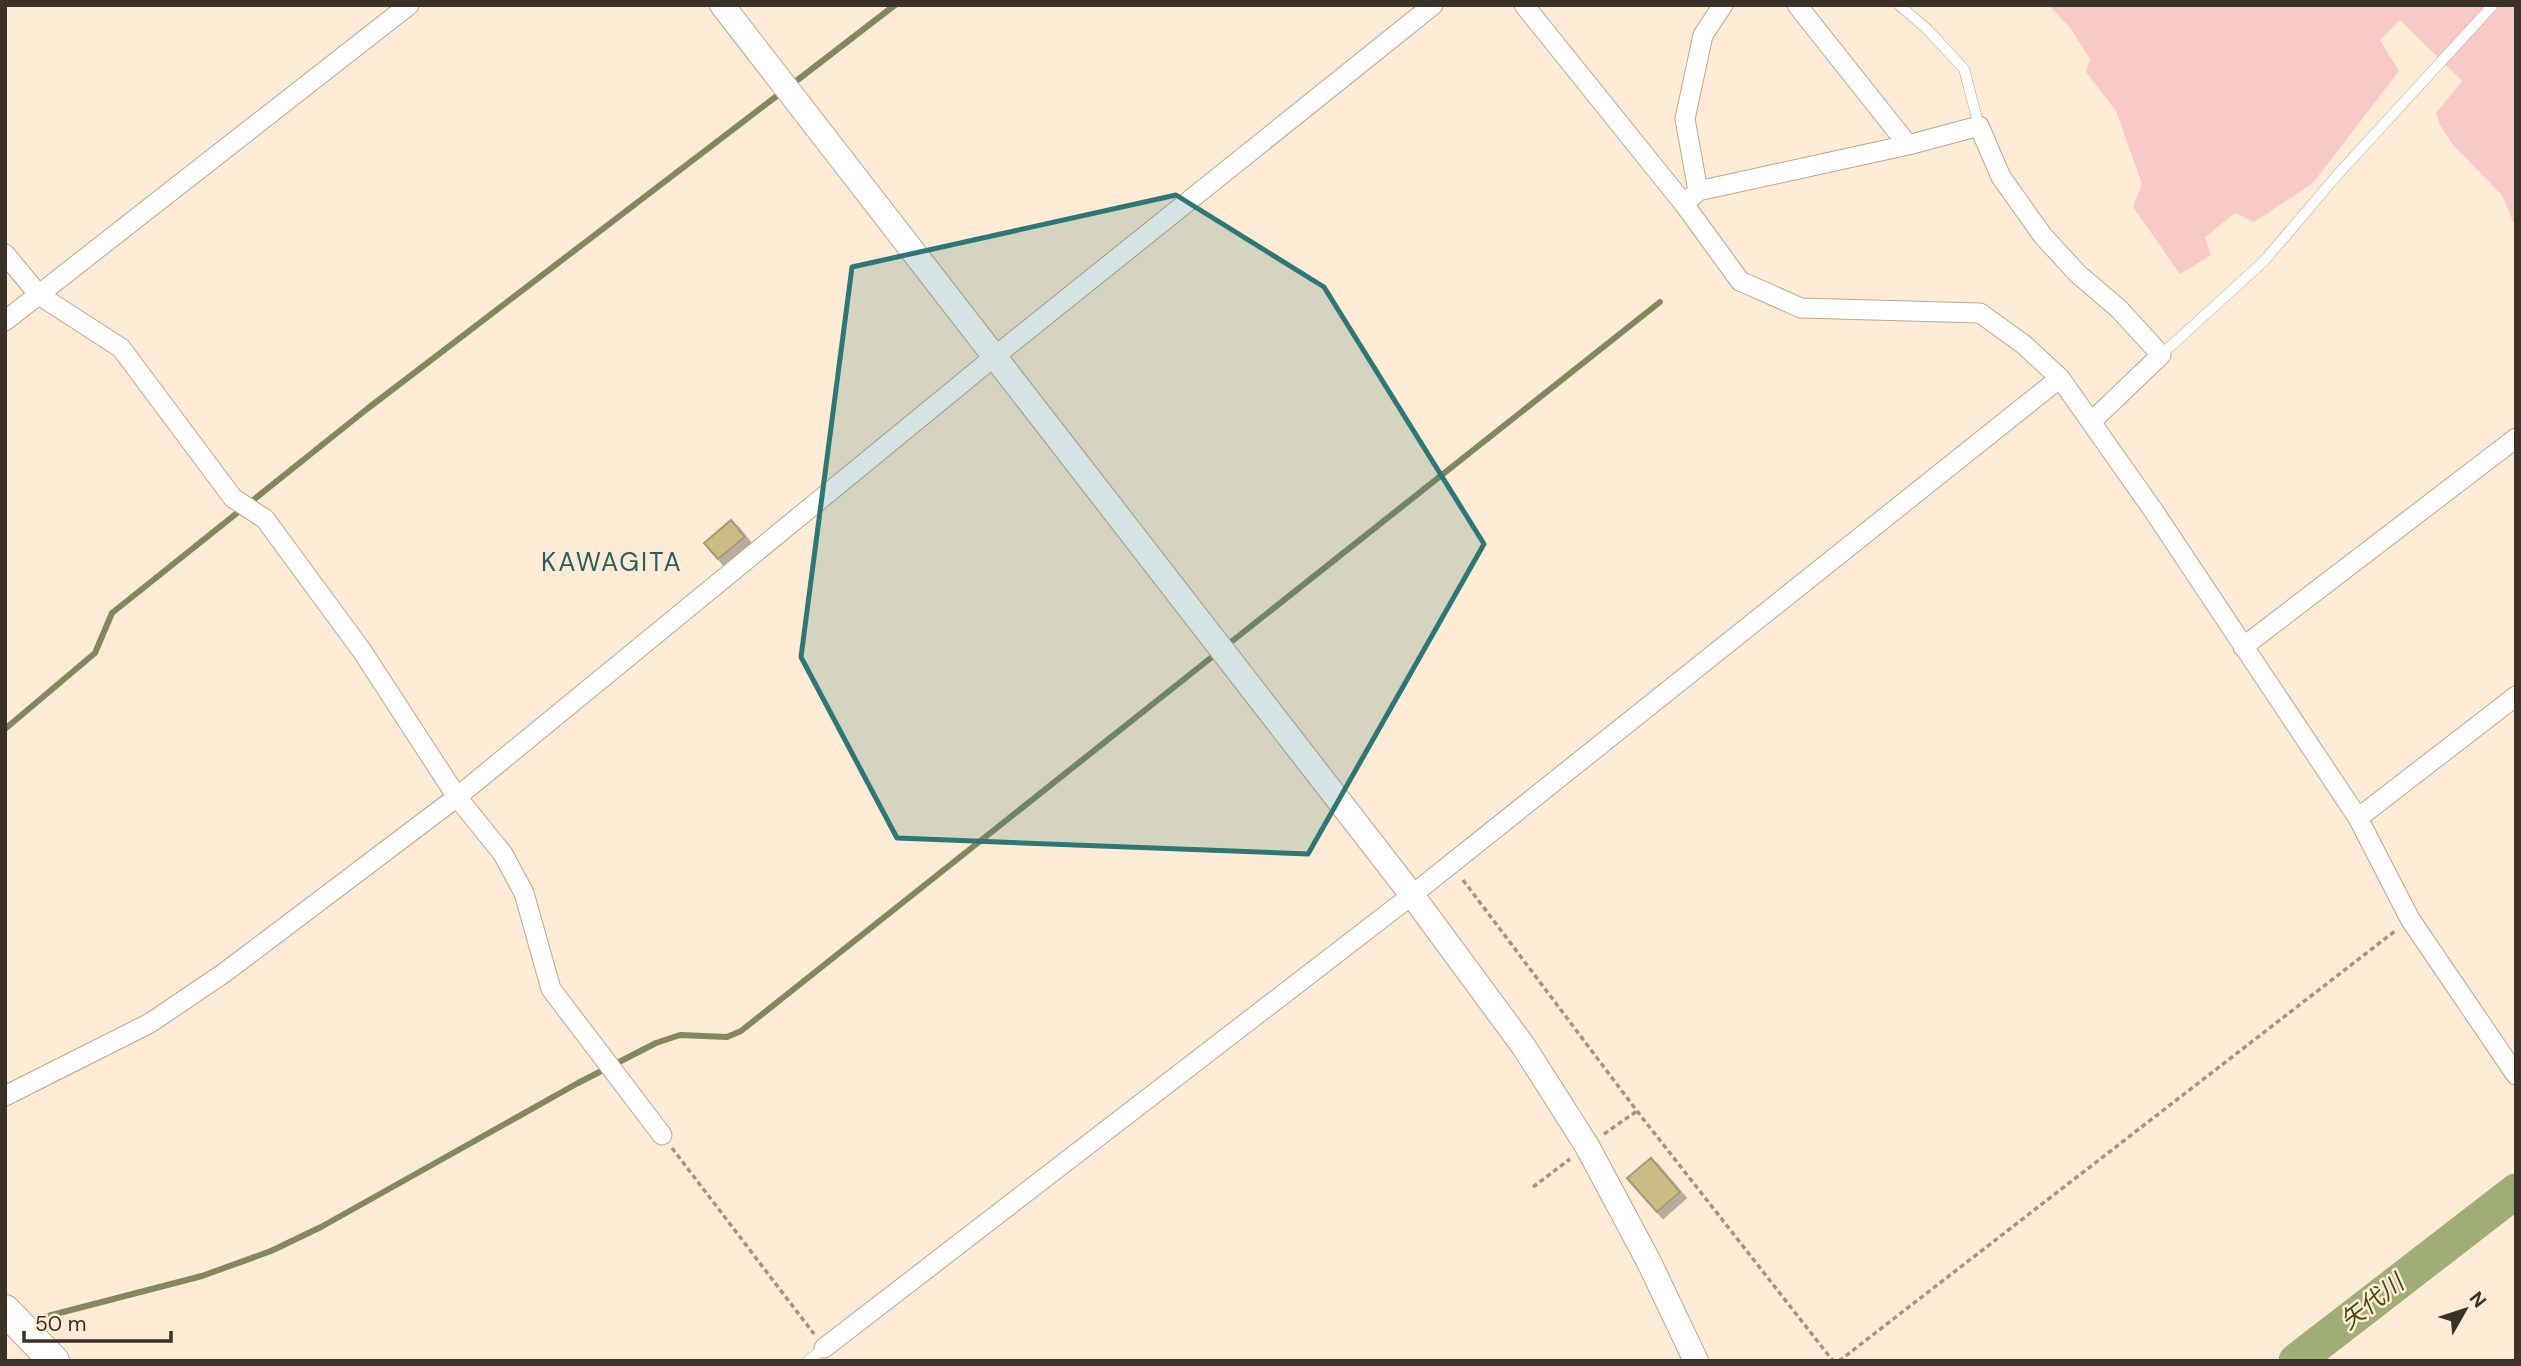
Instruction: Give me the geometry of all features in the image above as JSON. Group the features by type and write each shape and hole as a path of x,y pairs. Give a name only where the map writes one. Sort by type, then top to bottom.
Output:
{"main road":[{"path":"5,1310 54,1361"}],"street":[{"path":"5,321 409,5"},
{"path":"722,5 1412,895 1524,1047 1587,1146 1696,1361"},
{"path":"5,1096 150,1023 225,973 457,797 994,357 1433,5"},
{"path":"1524,5 1691,197 1740,281 1801,308 1980,313 2023,344 2060,378 2153,510 2358,818 2410,919 2516,1075"},
{"path":"1691,197 1685,119 1703,35 1723,5"},
{"path":"1797,5 1908,145"},
{"path":"1691,197 1908,145 1979,125 2001,177 2043,236 2078,274 2119,309 2161,355 2091,422"},
{"path":"5,254 39,295 121,348 233,498 265,519 362,651 457,797 503,854 524,893 551,989 662,1135"},
{"path":"824,1348 1412,895 2060,378"},
{"path":"2243,647 2516,438"},
{"path":"2358,818 2516,695"}],"lane":[{"path":"1899,5 1927,29 1964,69 1979,125"},
{"path":"2161,355 2264,261 2339,173 2493,5"},
{"path":"808,1361 824,1348"}],"path":[{"path":"1451,864 1637,1111 1833,1361"},
{"path":"1839,1361 2410,919"},
{"path":"662,1135 824,1348"}],"highlighted area":[{"path":"1176,195 1324,287 1484,544 1308,854 897,838 801,657 852,267"}],"shaded area":[{"path":"2049,5 2516,5 2516,222 2513,222 2502,195 2453,145 2440,125 2436,113 2462,81 2400,20 2380,40 2399,71 2313,183 2254,222 2235,213 2205,237 2211,255 2180,274 2133,207 2142,184 2116,111 2086,72 2090,59 2071,29"}],"building":[{"path":"731,520 745,537 718,559 704,543"},
{"path":"1651,1158 1680,1192 1657,1212 1627,1178"}],"waterway":[{"path":"791,85 895,5"},
{"path":"5,729 95,653 112,613 367,409 782,92"},
{"path":"1226,646 1660,302"},
{"path":"44,1317 202,1276 271,1251 321,1227 578,1083 656,1043 680,1035 727,1037 741,1031 1217,653"},
{"name":"矢代川","path":"2296,1361 2516,1191"}],"district":[{"name":"KAWAGITA","path":"612,562"}]}
